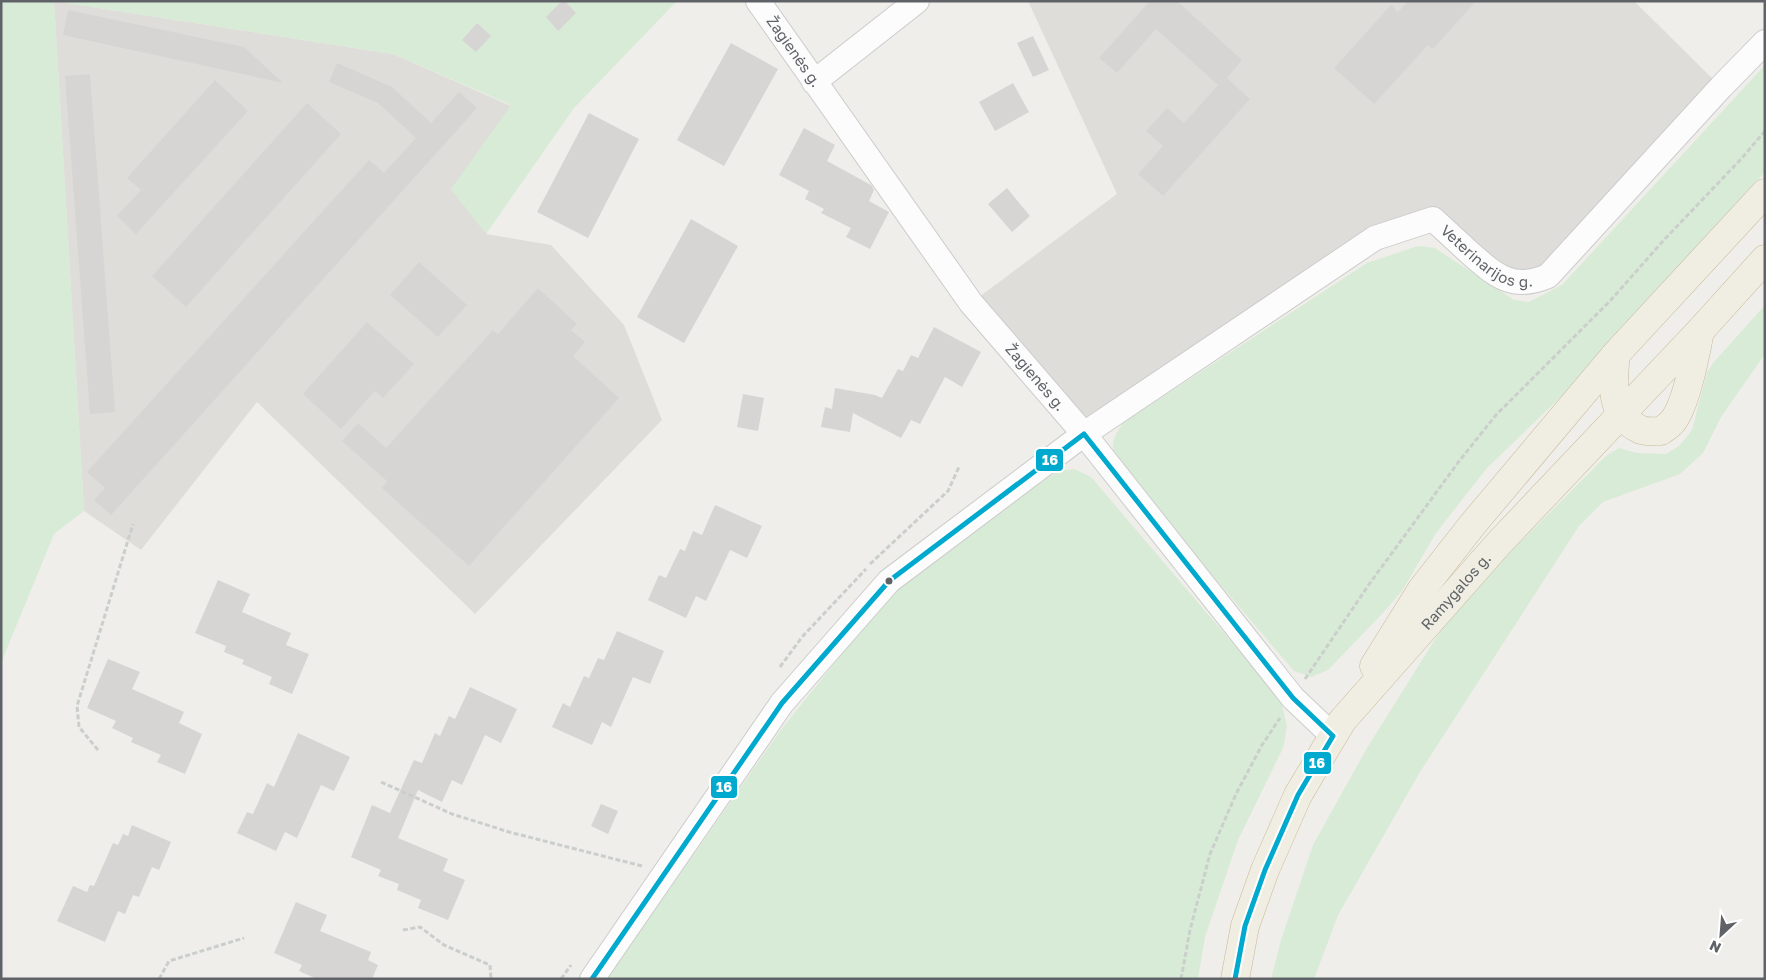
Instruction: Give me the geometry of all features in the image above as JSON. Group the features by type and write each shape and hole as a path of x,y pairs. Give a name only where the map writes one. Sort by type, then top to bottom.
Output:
{"highway":[{"path":"1337,729 1422,589 1473,524 1616,354 1765,193"},
{"name":"Ramygalos g.","path":"1235,979 1245,926 1265,870 1298,795 1337,729 1500,542 1700,331 1765,259"},
{"path":"1616,354 1615,401 1620,416 1642,430 1661,431 1674,421 1682,402 1700,331"}],"street":[{"name":"Žagienės g.","path":"758,1 971,303 1084,434 1293,698 1337,729"},
{"path":"814,82 917,1"},
{"name":"Veterinarijos g.","path":"1084,434 1375,238 1433,219 1492,272 1508,281 1535,282 1548,276 1720,87 1765,42"},
{"path":"592,979 782,704 889,581 1084,434"}],"path":[{"path":"98,750 79,727 78,706 133,524"},
{"path":"381,782 452,814 509,832 642,866"},
{"path":"403,930 420,927 444,945 490,965 491,979"},
{"path":"159,979 169,961 244,938"}],"shaded area":[{"path":"54,1 393,54 511,106 486,234 551,245 624,325 662,420 475,614 257,402 141,550 84,511"},
{"path":"1028,1 1634,1 1721,87 1548,276 1521,282 1433,219 1375,238 1084,434 971,303 1117,194"}],"green space":[{"path":"1,1 54,1 84,511 54,534 1,663"},
{"path":"54,1 677,1 574,108 486,234 451,189 511,105 393,54"},
{"path":"1765,65 1765,172 1570,388 1487,468 1436,533 1402,591 1382,614 1328,670 1311,677 1294,671 1119,466 1113,444 1116,434 1123,423 1367,263 1418,246 1435,248 1514,300 1529,302 1562,285"},
{"path":"1765,305 1765,354 1721,417 1703,453 1680,474 1603,502 1579,526 1420,772 1338,915 1314,979 1271,979 1281,940 1313,845 1367,748 1458,605 1607,455 1619,448 1637,453 1666,454 1679,446 1692,430 1707,372"},
{"path":"1074,469 1091,477 1281,700 1287,727 1283,748 1238,840 1205,937 1198,979 607,979 780,731 871,618 925,563 1058,471"}],"building":[{"path":"562,1 565,1 576,13 558,31 546,17"},
{"path":"1150,1 1177,1 1242,60 1227,78 1250,99 1163,196 1138,174 1163,146 1146,131 1167,108 1184,123 1218,85 1156,29 1117,73 1099,58"},
{"path":"1408,1 1476,1 1433,49 1428,45 1374,104 1334,68 1391,5 1398,12"},
{"path":"68,10 244,47 283,83 63,35"},
{"path":"477,23 491,36 476,52 462,40"},
{"path":"1033,36 1049,70 1033,77 1017,43"},
{"path":"731,43 778,69 724,166 677,140"},
{"path":"337,63 392,87 431,123 459,92 477,108 111,515 94,500 105,488 87,472 369,160 384,173 416,138 378,103 329,82"},
{"path":"90,74 115,412 90,414 65,76"},
{"path":"215,80 248,111 136,234 117,216 141,190 127,178"},
{"path":"1013,83 1029,112 995,131 979,102"},
{"path":"307,103 341,134 186,307 152,276"},
{"path":"589,113 639,139 588,238 537,212"},
{"path":"804,128 835,145 827,161 871,185 874,190 869,201 889,212 870,249 846,237 851,228 821,213 824,209 805,199 809,191 779,175"},
{"path":"1007,188 1030,216 1012,232 988,204"},
{"path":"691,219 738,246 684,343 637,317"},
{"path":"419,262 467,305 438,337 390,295"},
{"path":"538,288 577,324 571,330 585,342 573,356 619,398 469,566 382,488 387,481 342,441 358,423 386,448 493,330 498,334"},
{"path":"367,322 414,364 383,398 375,391 341,429 303,394"},
{"path":"934,327 981,352 962,387 945,377 920,424 911,420 901,438 853,413 850,432 821,427 825,407 832,409 835,388 882,398 898,369 903,371 911,355 918,358"},
{"path":"743,394 764,398 758,431 737,427"},
{"path":"715,505 762,526 747,558 730,550 706,601 696,596 686,618 648,600 659,575 666,578 680,549 685,551 693,531 702,535"},
{"path":"218,580 250,594 242,612 291,633 286,645 309,654 292,694 269,684 272,677 242,664 244,660 224,652 226,646 195,633"},
{"path":"617,631 664,651 650,684 633,677 611,727 602,722 592,745 552,727 563,703 570,707 584,676 589,678 598,658 604,660"},
{"path":"108,659 140,672 132,689 184,712 179,723 202,734 185,774 157,762 161,755 131,742 133,738 112,728 116,721 87,708"},
{"path":"470,687 517,709 501,743 485,735 462,785 452,780 442,802 418,790 398,838 448,859 443,871 465,880 448,920 418,908 421,900 397,890 399,884 378,876 381,870 351,857 372,805 390,813 414,760 422,763 435,733 440,736 449,716 455,719"},
{"path":"298,733 350,757 334,791 321,785 297,838 285,832 276,851 237,833 247,812 253,814 267,783 274,787"},
{"path":"601,804 618,811 608,834 591,826"},
{"path":"132,825 171,842 159,870 152,867 139,897 133,895 125,914 118,911 105,942 57,921 73,886 87,892 90,885 94,886 113,843 118,845 123,834 128,836"},
{"path":"296,902 327,915 320,931 371,952 368,960 378,965 372,979 317,979 299,971 302,965 274,953"}],"transit line":[{"name":"16","path":"592,979 782,703 889,581 1084,434 1293,698 1333,736 1298,795 1265,870 1245,926 1235,979"}]}
